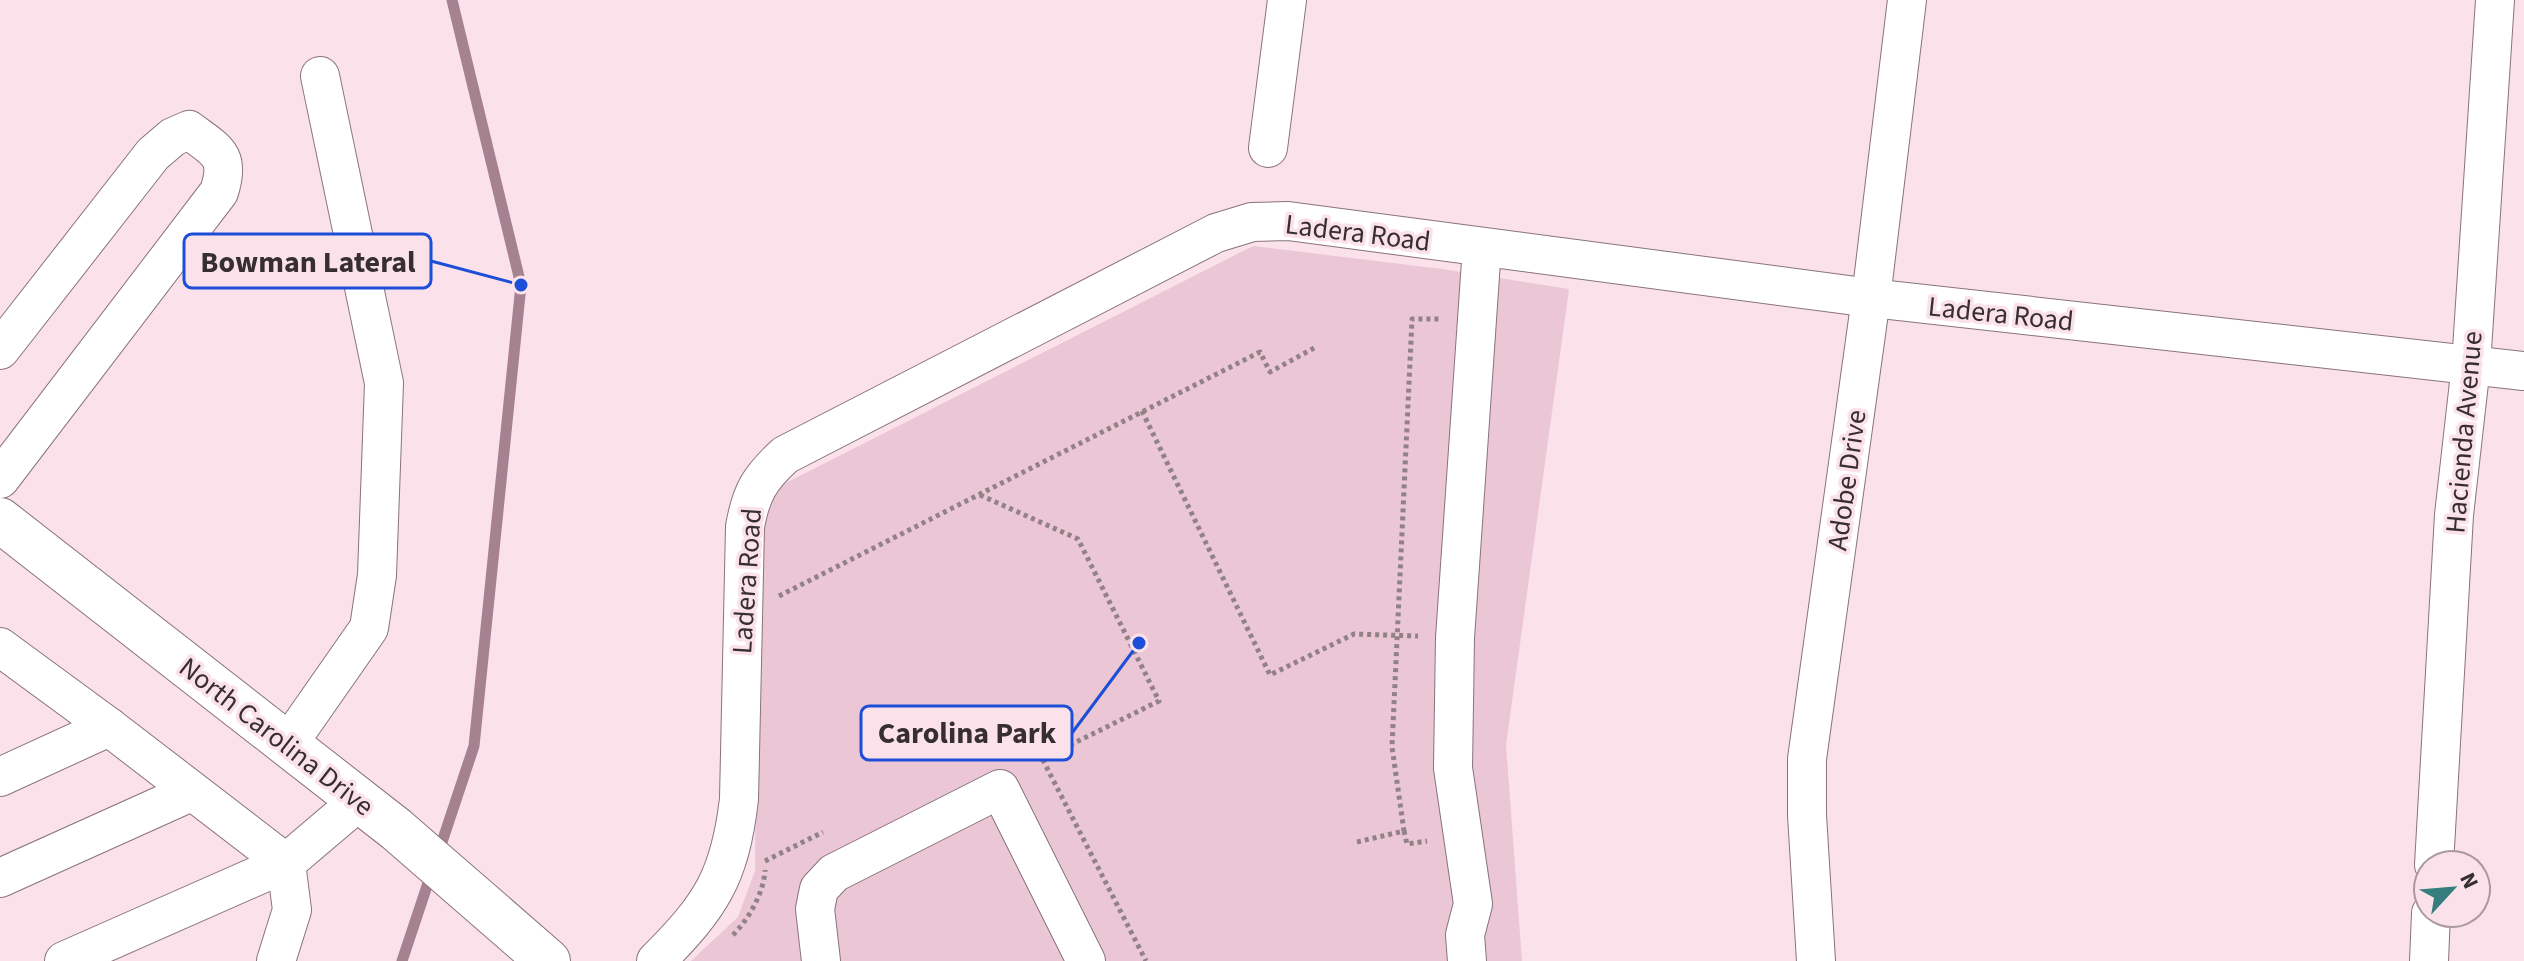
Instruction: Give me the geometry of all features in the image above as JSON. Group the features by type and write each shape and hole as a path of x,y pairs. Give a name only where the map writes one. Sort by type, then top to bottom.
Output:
{"main road":[{"name":"North Carolina Drive","path":"0,520 396,829 548,961"}],"street":[{"path":"1268,148 1287,0"},
{"name":"Adobe Drive","path":"1816,961 1807,815 1807,759 1871,298 1907,0"},
{"name":"Hacienda Avenue","path":"2435,849 2454,515 2471,365 2495,0"},
{"path":"288,744 369,628 377,575 384,383 320,76"},
{"path":"0,350 153,154 173,137 189,130 218,152 225,172 219,192 0,479"},
{"name":"Ladera Road","path":"656,961 693,924 716,889 734,839 739,799 745,527 749,500 764,474 785,455 1228,229 1252,222 1288,221 1871,298 2524,371"},
{"path":"1467,961 1465,935 1473,904 1453,768 1455,638 1482,247"},
{"path":"4,655 109,727 286,863 292,910 276,961"},
{"path":"0,777 109,727"},
{"path":"821,961 815,909 819,889 834,873 1000,789 1086,961"},
{"path":"0,878 191,792"},
{"path":"64,961 286,863 359,801"},
{"path":"2429,961 2430,929"}],"path":[{"path":"1431,840 1407,844 1392,747 1412,319 1445,319"},
{"path":"771,600 1260,352 1270,372 1316,347"},
{"path":"1142,411 1270,675 1354,634 1455,638"},
{"path":"979,494 1078,539 1159,701 1042,759"},
{"path":"1029,733 1146,961"},
{"path":"1357,842 1404,831"}],"shaded area":[{"path":"1253,246 1442,269 1569,289 1506,745 1522,961 691,961 738,917 755,871 758,542 772,490"}],"waterway":[{"path":"438,854 474,746 521,285 452,0"},
{"path":"402,961 432,871"}],"place":[{"name":"Bowman Lateral","path":"521,285"},
{"name":"Carolina Park","path":"1139,643"}]}
